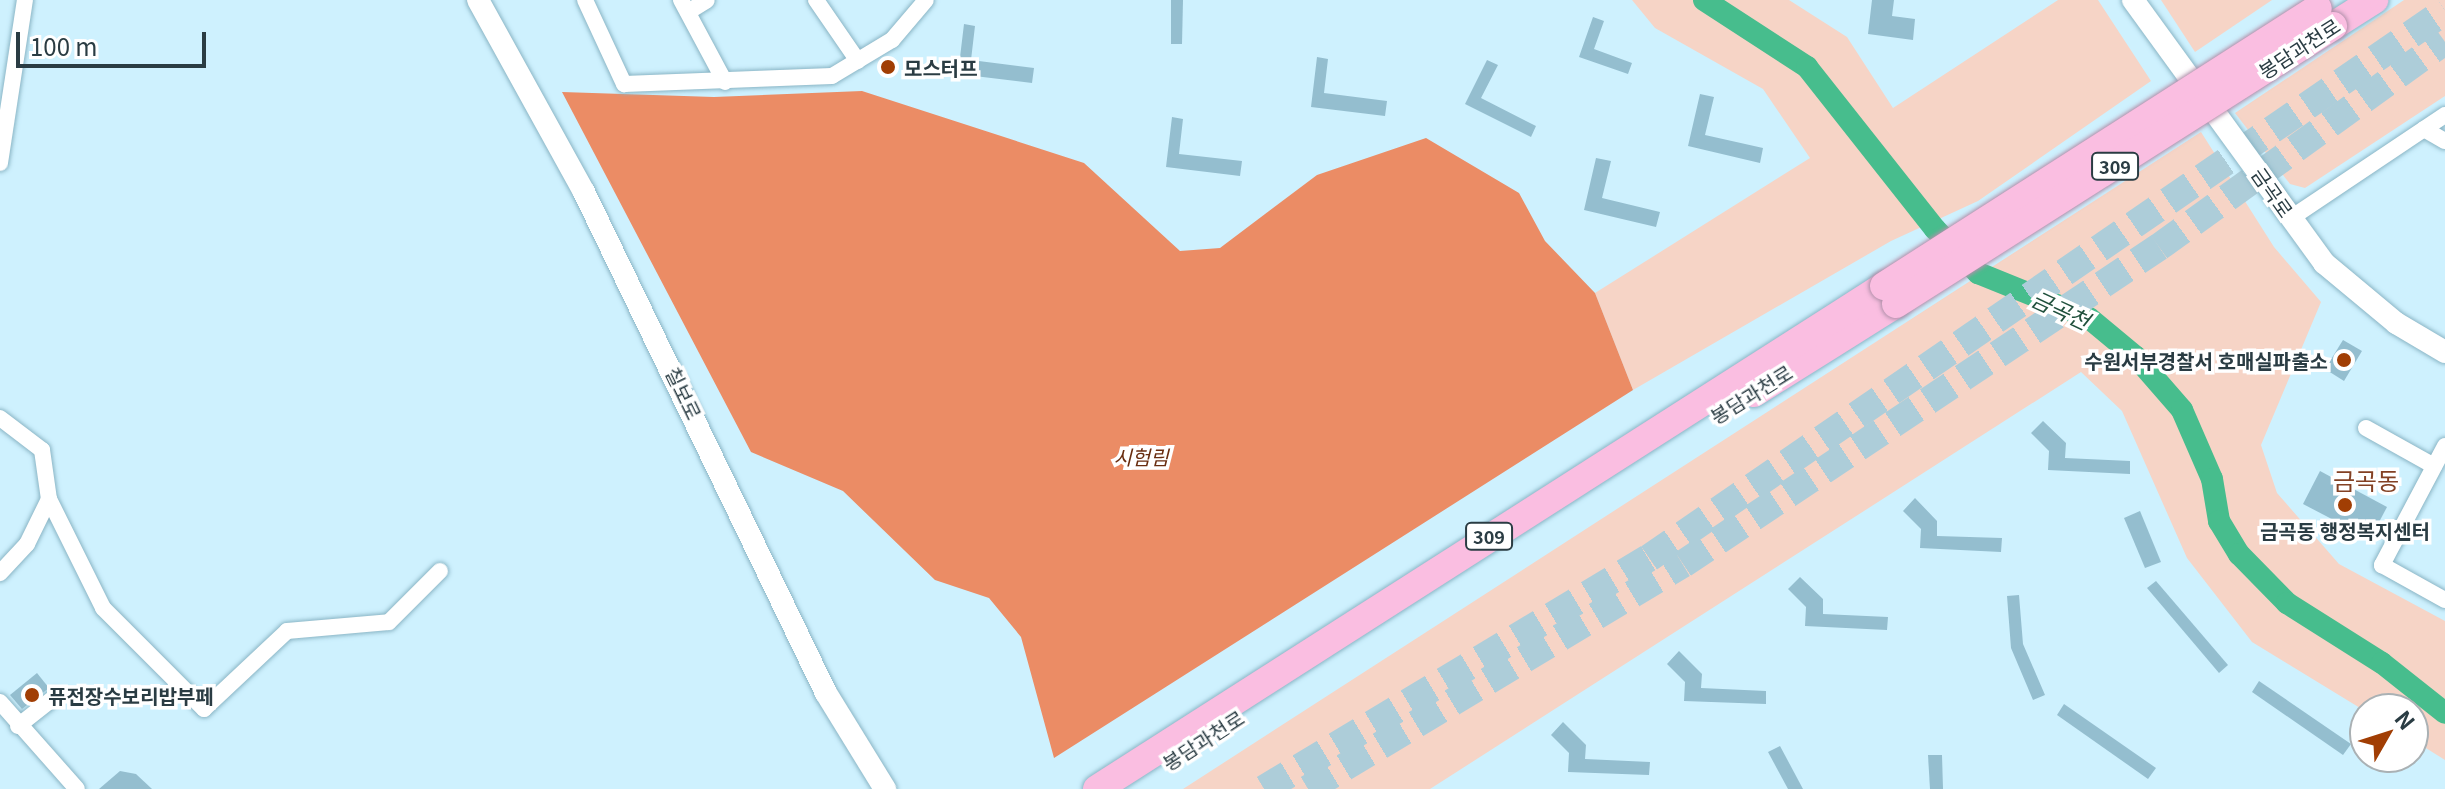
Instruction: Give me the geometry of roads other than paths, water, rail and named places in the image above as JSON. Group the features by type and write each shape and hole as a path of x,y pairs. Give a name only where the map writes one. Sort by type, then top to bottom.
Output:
{"highway":[{"name":"봉담과천로","path":"1128,789 2327,11 2374,0"},
{"name":"봉담과천로","path":"1097,789 1890,295"}],"main road":[{"name":"칠보로","path":"478,0 634,291 826,693 885,789"},
{"name":"금곡로","path":"2133,0 2324,263 2396,323 2445,352"}],"street":[{"path":"0,121 22,0"},
{"path":"0,163 22,0"},
{"path":"585,0 624,84 832,76 892,40 926,0"},
{"path":"707,0 684,6 725,82"},
{"path":"816,0 858,61"},
{"path":"2291,218 2445,115"},
{"path":"2424,129 2445,141"},
{"path":"0,418 42,450 49,499 103,608 204,709 287,631 389,622 440,571"},
{"path":"2366,428 2434,466"},
{"path":"2445,446 2382,565 2445,600"},
{"path":"0,573 27,544 49,499"},
{"path":"18,726 56,696"},
{"path":"0,702 18,726 77,789"}],"waterway":[{"name":"금곡천","path":"1704,0 1807,67 1935,229 1978,273 2089,318 2136,357 2182,410 2212,479 2219,521 2239,554 2287,603 2382,663 2445,713"}],"tunnel":[{"path":"1264,789 1649,558 2445,11"},
{"path":"1308,789 1683,564 2159,247 2445,41"}],"place":[{"name":"모스터프","path":"888,67"},
{"name":"수원서부경찰서 호매실파출소","path":"2344,360"},
{"name":"금곡동 행정복지센터","path":"2345,505"},
{"name":"퓨전장수보리밥부페","path":"32,695"}],"district":[{"name":"금곡동","path":"2366,480"}],"park label":[{"name":"시험림","path":"1141,456"}]}
